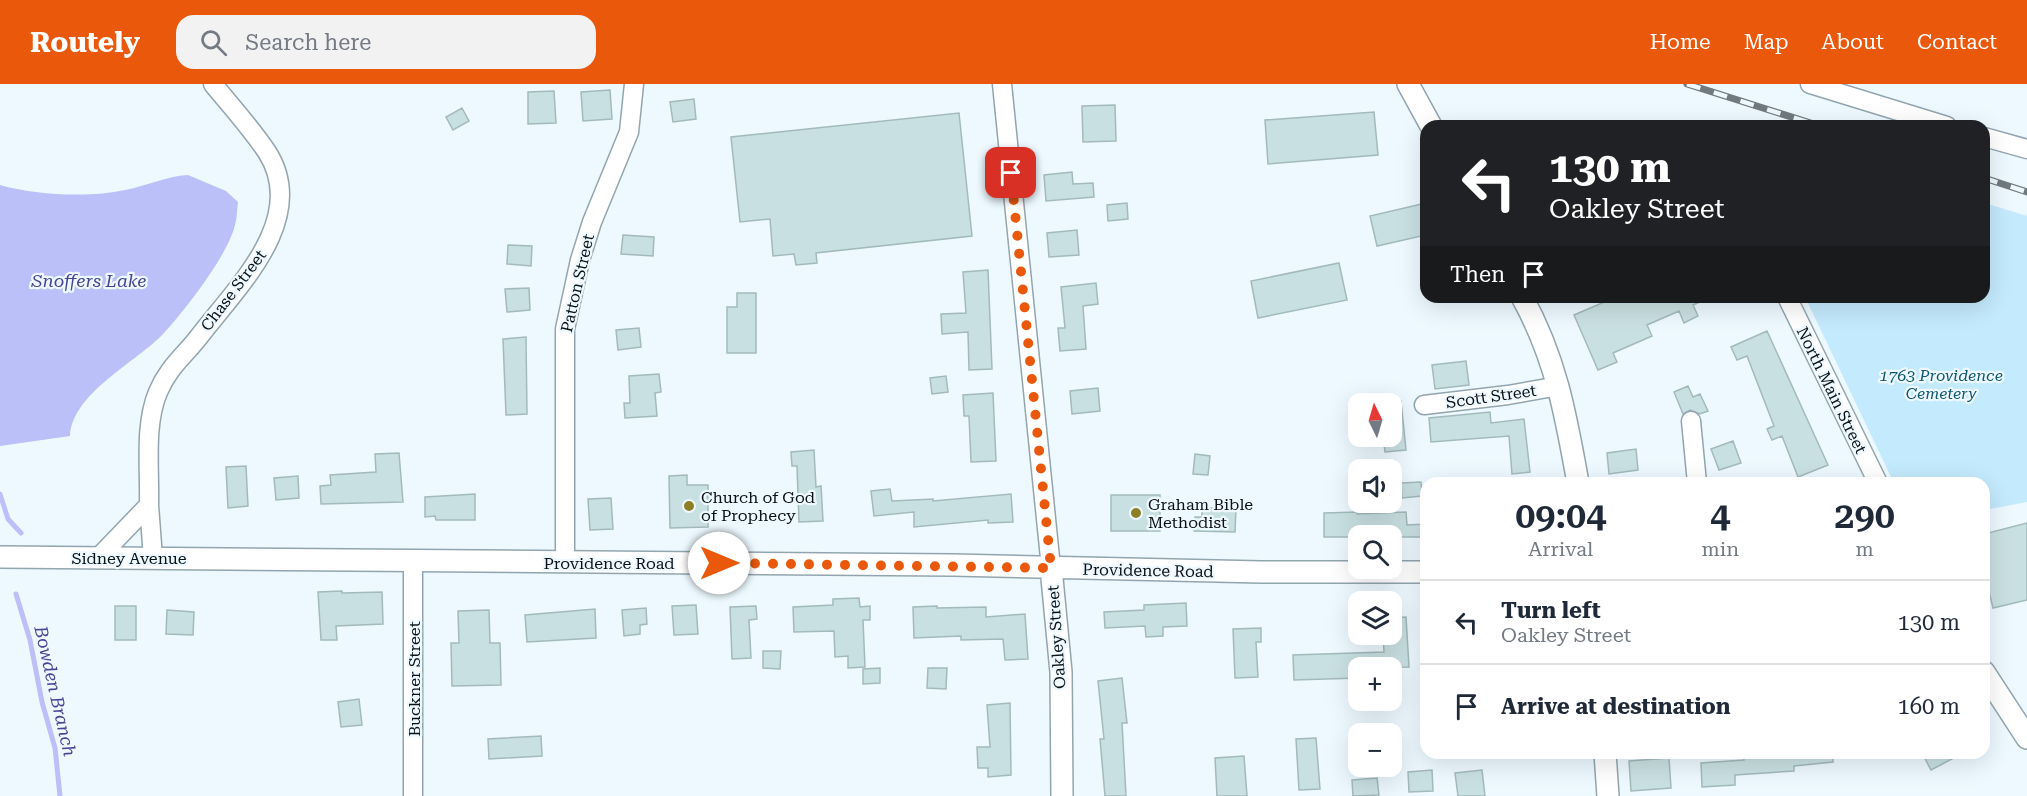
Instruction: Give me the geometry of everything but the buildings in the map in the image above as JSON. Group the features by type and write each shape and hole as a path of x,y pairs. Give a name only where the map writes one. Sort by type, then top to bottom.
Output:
{"street":[{"name":"Chase Street","path":"153,558 149,505 151,426 157,394 168,372 195,341 263,252 274,231 279,209 279,187 267,152 213,84"},
{"name":"Patton Street","path":"565,562 565,329 592,222 629,132 634,84"},
{"name":"Oakley Street","path":"1002,84 1060,672 1062,796"},
{"path":"1408,84 1428,120"},
{"path":"1810,84 1927,120"},
{"path":"1990,139 2027,149"},
{"path":"1525,303 1541,331 1559,386 1577,477"},
{"name":"North Main Street","path":"1790,303 1875,477"},
{"name":"Scott Street","path":"1424,405 1508,395 1559,386"},
{"path":"1691,421 1696,477"},
{"path":"98,558 149,505"},
{"name":"Sidney Avenue","path":"0,557 259,559"},
{"name":"Providence Road","path":"259,559 1420,572"},
{"name":"Buckner Street","path":"413,562 413,796"},
{"path":"1990,681 2027,738"},
{"path":"1605,759 1608,796"}],"green space":[{"name":"1763 Providence Cemetery","path":"1990,205 2027,216 2027,502 1990,509 1990,477 1891,477 1808,303 1990,303"}],"water":[{"name":"Snoffers Lake","path":"188,175 226,191 238,202 236,222 231,237 205,282 164,333 94,392 74,420 70,436 0,446 0,185 45,193 79,195 125,190"}],"waterway":[{"name":"Bowden Branch","path":"0,494 8,519 21,533"},
{"name":"Bowden Branch","path":"16,594 30,640 42,702 55,748 60,796"}],"railway":[{"path":"1687,84 1801,120"},
{"path":"1990,180 2027,192"}],"place":[{"name":"Church of God of Prophecy","path":"689,506"},
{"name":"Graham Bible Methodist","path":"1136,513"}],"route":[{"path":"719,563 1051,568 1011,173"}]}
